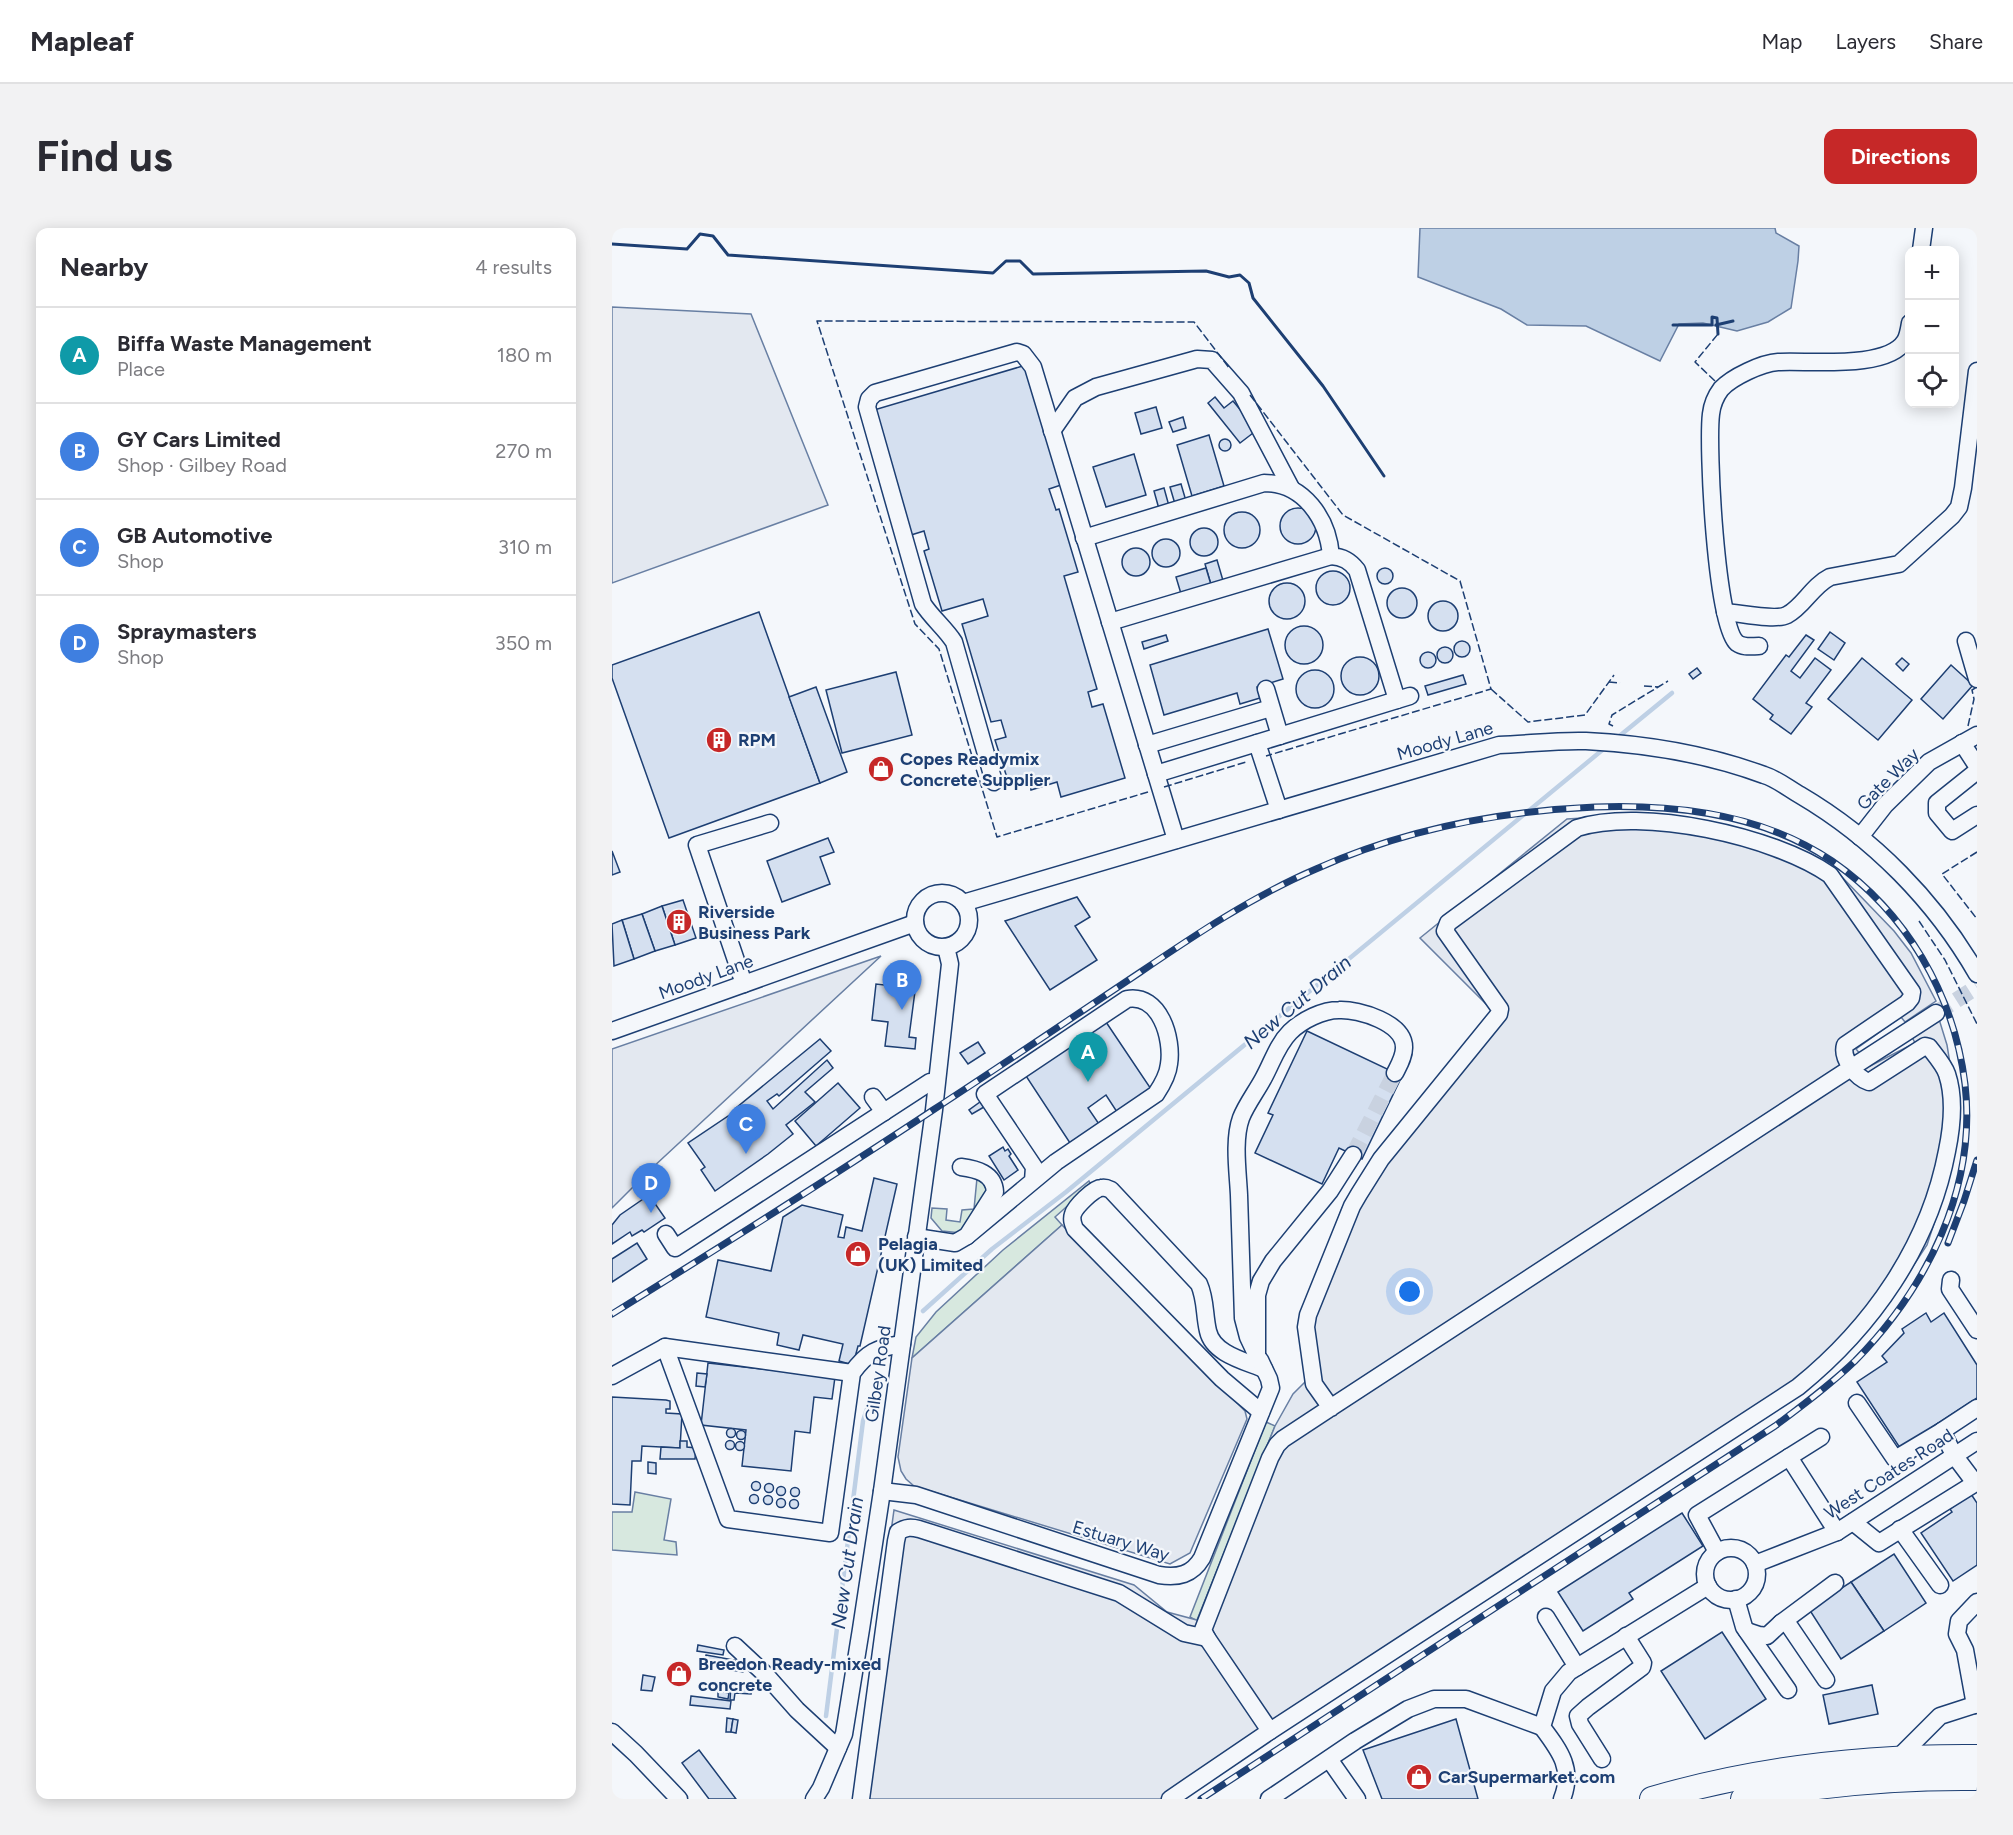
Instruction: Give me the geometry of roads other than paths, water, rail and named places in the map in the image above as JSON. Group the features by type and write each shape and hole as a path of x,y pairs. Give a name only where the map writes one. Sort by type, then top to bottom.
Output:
{"highway":[{"path":"1652,1799 1696,1787 1826,1764 1898,1758 1977,1757"},
{"path":"1743,1799 1843,1784 1977,1778"}],"street":[{"path":"1922,246 1924,228"},
{"path":"1759,646 1747,646 1737,642 1732,635 1725,612 1715,543 1709,440 1711,412 1715,398 1723,387 1743,374 1775,362 1851,361 1880,357 1895,351 1905,341"},
{"path":"994,782 954,642 923,604 867,407 869,399 875,393 1017,352 1023,354 1033,367 1176,840"},
{"path":"1052,431 1075,398 1096,387 1197,359 1212,360 1240,393 1291,489"},
{"path":"1725,612 1780,617 1789,614 1821,582 1830,577 1899,564 1952,516 1959,507 1963,488 1977,370"},
{"path":"1084,538 1264,483 1276,483 1305,497 1317,512 1326,530 1331,556"},
{"path":"1110,622 1331,556 1339,556 1350,562 1357,570 1403,698 1156,774"},
{"path":"1966,641 1977,679"},
{"path":"1266,689 1280,736"},
{"path":"1147,745 1271,708"},
{"name":"Gate Way","path":"1860,837 1885,805 1929,762 1977,735"},
{"name":"Moody Lane","path":"963,903 1500,745 1599,742 1651,747 1711,759 1767,776 1817,805 1860,837 1915,888 1941,920 1977,974"},
{"path":"1257,743 1279,810"},
{"path":"1962,743 1977,766"},
{"path":"1977,771 1938,803 1937,813 1953,831 1977,815"},
{"path":"744,984 697,845 770,822"},
{"path":"1170,1799 1270,1731 1798,1387 1820,1369 1885,1298 1910,1256 1929,1215 1943,1172 1950,1136 1952,1103 1947,1073 1929,1047 1925,1046 1869,1082 1860,1079 1845,1057 1843,1051 1845,1045 1907,1003 1912,992 1830,875 1816,865 1761,843 1712,830 1654,822 1596,822 1577,828 1449,923 1445,931 1500,1009 1381,1159 1352,1206 1308,1315 1306,1327 1314,1384 1331,1408"},
{"path":"936,894 953,895 963,903 968,911 969,922 966,931 961,939 946,947 939,947 926,941 915,923 920,905 927,898 936,894"},
{"name":"Moody Lane","path":"612,1031 915,923"},
{"name":"Gilbey Road","path":"814,1799 844,1734 882,1491 950,964 946,947"},
{"path":"916,1237 955,1243 967,1236 1056,1162 1156,1094 1163,1084 1169,1065 1170,1044 1164,1025 1155,1010 1145,1002 1133,998 1126,999 985,1094 1034,1167 1033,1181"},
{"path":"1261,1362 1248,1337 1243,1318 1237,1148 1240,1119 1279,1047 1296,1027 1321,1014 1338,1010 1357,1011 1377,1017 1395,1029 1402,1036 1405,1045 1403,1056 1395,1073"},
{"path":"1270,1731 1203,1630 1277,1445 1936,1013"},
{"path":"666,1234 675,1248 930,1082 936,1083"},
{"path":"873,1097 884,1112"},
{"path":"1261,1362 1257,1295 1261,1281 1273,1261 1330,1191 1353,1155"},
{"path":"961,1167 977,1169 985,1174 995,1187 995,1192 967,1236"},
{"path":"1261,1362 1222,1351 1212,1343 1208,1332 1204,1296 1199,1284 1111,1190 1104,1187 1097,1188 1077,1206 1072,1222 1075,1229 1222,1378 1261,1412"},
{"path":"1951,1280 1950,1289 1977,1330"},
{"path":"665,1347 728,1519 830,1533 852,1373 866,1355 880,1347 902,1344"},
{"path":"612,1376 665,1347 852,1373"},
{"name":"Estuary Way","path":"882,1491 916,1495 1159,1575 1172,1577 1186,1575 1197,1567 1202,1557 1271,1388 1261,1362"},
{"path":"1857,1403 1895,1459 1977,1408"},
{"path":"1853,1522 1879,1543 1976,1483 1954,1455 1942,1431"},
{"path":"1717,1552 1697,1515 1821,1437"},
{"name":"West Coates Road","path":"1755,1564 1837,1532 1977,1441"},
{"path":"1789,1457 1837,1532"},
{"path":"861,1799 898,1532 904,1529 911,1527 919,1529 1119,1593 1184,1633 1207,1638"},
{"path":"1900,1529 1940,1585"},
{"path":"1731,1548 1738,1549 1745,1552 1755,1564 1757,1571 1754,1586 1743,1596 1736,1599 1720,1597 1708,1586 1705,1571 1707,1564 1717,1552 1731,1548"},
{"path":"1747,1631 1767,1636 1835,1583"},
{"path":"1542,1727 1553,1691 1569,1672 1708,1586"},
{"path":"1736,1599 1747,1631 1788,1690"},
{"path":"1898,1758 1940,1716 1976,1705 1971,1648 1957,1634 1959,1621 1977,1602"},
{"path":"1546,1617 1577,1667"},
{"path":"1781,1623 1788,1624 1796,1634 1826,1680"},
{"path":"1602,1758 1580,1724 1578,1716 1642,1667 1643,1663 1626,1636"},
{"path":"735,1646 766,1675 797,1710 838,1748"},
{"path":"1272,1798 1408,1709 1434,1699 1466,1699 1542,1727 1560,1752 1566,1767 1567,1786 1562,1799"},
{"path":"612,1731 679,1799"},
{"path":"1329,1759 1357,1799"}],"water":[{"path":"1420,228 1775,228 1776,233 1799,246 1791,308 1768,322 1737,331 1703,323 1679,324 1660,361 1586,326 1527,325 1501,309 1418,277"}],"waterway":[{"name":"New Cut Drain","path":"1617,738 1672,693"},
{"name":"New Cut Drain","path":"923,1311 992,1249 1066,1192 1606,747"},
{"name":"New Cut Drain","path":"826,1716 863,1421 867,1409"}],"tunnel":[{"path":"1936,1013 1977,987"},
{"path":"1353,1155 1395,1073"}],"railway":[{"path":"612,1314 853,1162 1225,917 1270,891 1316,869 1383,843 1488,818 1560,809 1626,807 1688,810 1748,822 1777,832 1832,861 1859,882 1904,930 1938,987 1950,1018 1965,1084 1967,1123 1963,1161 1954,1198 1942,1234 1925,1269 1904,1302 1855,1361 1826,1387 1775,1426 1201,1799"},
{"path":"1948,1243 1977,1160"}],"place":[{"name":"RPM","path":"719,740"},
{"name":"Copes Readymix Concrete Supplier","path":"881,769"},
{"name":"Riverside Business Park","path":"679,922"},
{"name":"GY Cars Limited","path":"902,1010"},
{"name":"Biffa Waste Management","path":"1088,1082"},
{"name":"GB Automotive","path":"746,1154"},
{"name":"Spraymasters","path":"651,1213"},
{"name":"Pelagia (UK) Limited","path":"858,1254"},
{"name":"Breedon Ready-mixed concrete","path":"679,1674"},
{"name":"CarSupermarket.com","path":"1419,1777"}]}
